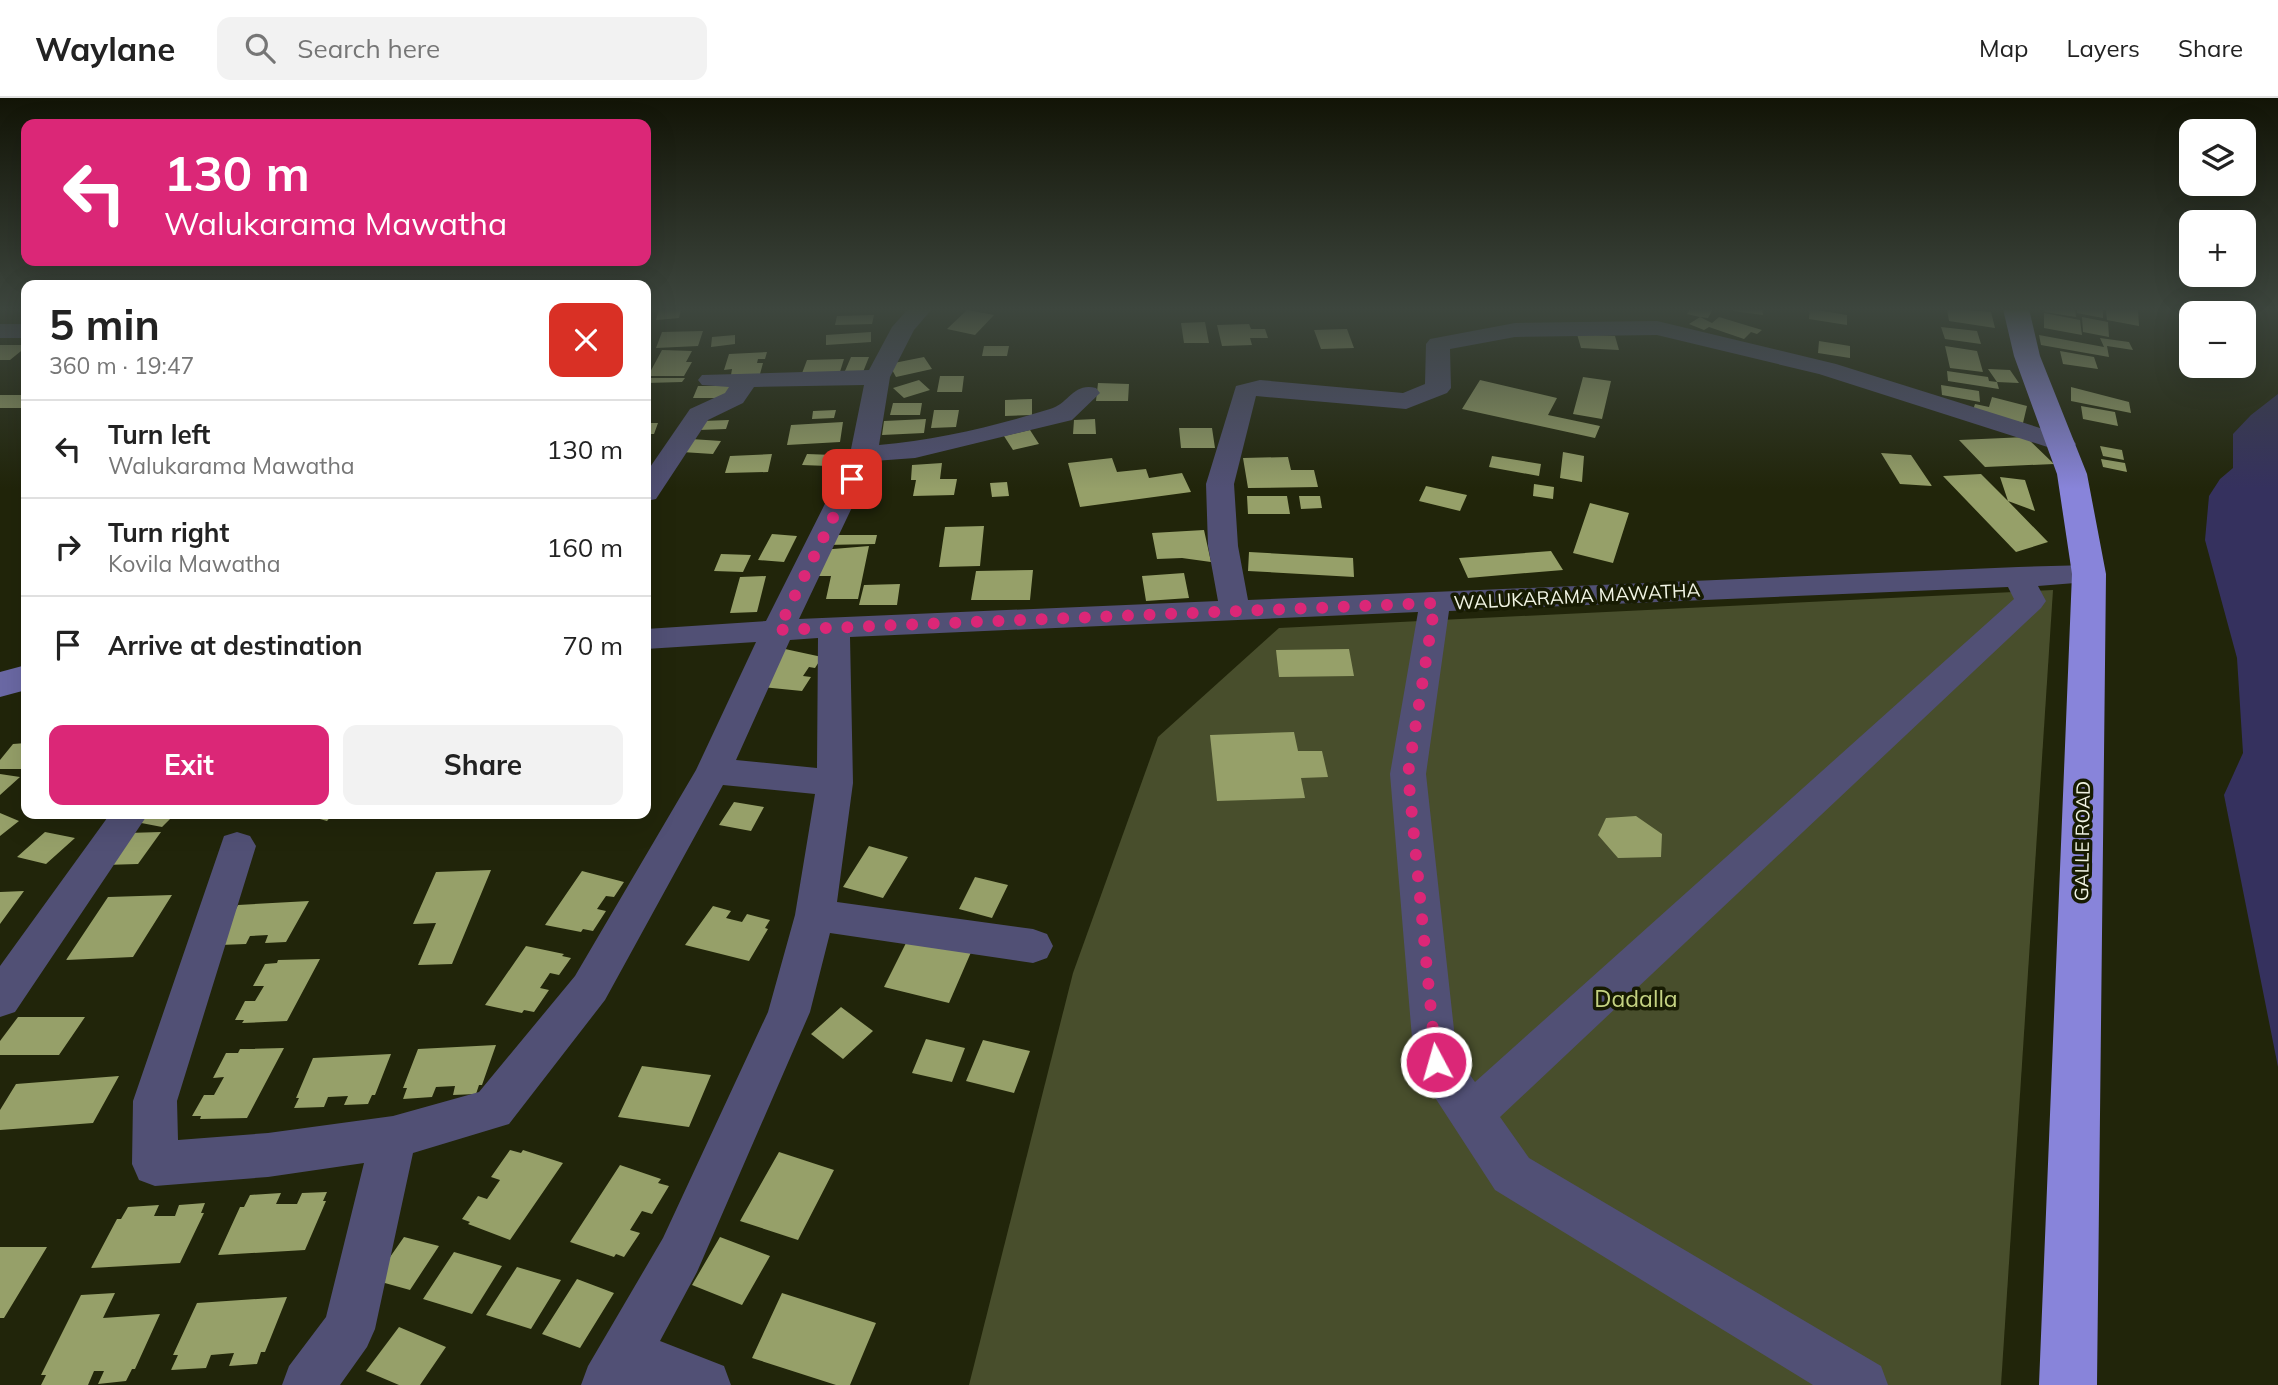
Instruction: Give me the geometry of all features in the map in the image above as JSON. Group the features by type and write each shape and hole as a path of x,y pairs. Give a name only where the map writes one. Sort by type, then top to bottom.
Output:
{"highway":[{"name":"GALLE ROAD","path":"2032,369 2063,444 2082,506 2089,574 2068,1385"}],"main road":[{"path":"0,685 21,679"}],"street":[{"path":"237,846 155,1101 155,1164 268,1155 393,1137 493,1109 590,988 713,771 864,454 878,377 882,369"},
{"path":"1235,611 1223,545 1220,484 1245,391 1260,388 1406,401 1438,388 1438,369"},
{"path":"1827,369 2063,444"},
{"path":"710,380 878,377"},
{"path":"651,486 699,415 733,398 747,379"},
{"path":"864,454 915,450 1063,414 1087,393"},
{"name":"WALUKARAMA MAWATHA","path":"651,639 834,627 2089,574"},
{"path":"1472,1114 2030,601 2018,576"},
{"path":"1435,603 1408,774 1436,1062 1512,1174 1862,1385"},
{"path":"705,1385 616,1369 680,1255 789,1012 815,915 835,783 834,627"},
{"path":"713,771 835,783"},
{"path":"0,999 126,819"},
{"path":"815,915 1033,946"},
{"path":"309,1385 349,1329 393,1137"}],"green space":[{"name":"Dadalla","path":"2053,590 2001,1385 969,1385 1073,973 1158,737 1279,628"}],"shaded area":[{"path":"2278,394 2278,1067 2224,795 2243,753 2237,658 2205,540 2209,496 2220,479 2233,468 2233,434 2251,415"}],"building":[{"path":"688,369 684,376 651,376 651,370"},
{"path":"732,369 761,369 760,374 731,375"},
{"path":"804,369 841,369 839,375 801,376"},
{"path":"846,369 864,369 863,372 845,371"},
{"path":"892,369 932,369 896,377"},
{"path":"1959,369 1982,369 1983,372"},
{"path":"1988,369 2010,370 2019,383 1997,382"},
{"path":"1947,371 1988,377 1989,381 1997,382 1999,389 1948,381"},
{"path":"940,376 964,376 962,392 937,392"},
{"path":"1583,377 1611,381 1602,419 1573,414"},
{"path":"651,378 685,378 682,382 651,383"},
{"path":"919,380 930,390 904,398 893,388"},
{"path":"1480,380 1557,398 1548,415 1600,426 1595,438 1462,409"},
{"path":"1098,383 1129,384 1128,401 1096,401"},
{"path":"1941,385 1979,391 1980,402 1942,395"},
{"path":"698,386 732,386 727,398 693,398"},
{"path":"2071,387 2129,402 2131,413 2071,401"},
{"path":"0,395 21,395 21,408 0,408"},
{"path":"1992,397 2027,406 2023,423 1973,410 1975,404 1989,407"},
{"path":"1032,399 1032,415 1005,416 1005,400"},
{"path":"893,403 922,403 920,415 890,415"},
{"path":"2081,406 2115,412 2118,426 2083,419"},
{"path":"836,410 834,418 812,419 813,411"},
{"path":"934,410 959,410 956,427 931,428"},
{"path":"926,419 924,433 882,435 884,421"},
{"path":"1095,419 1096,434 1073,434 1074,420"},
{"path":"729,420 726,429 698,430 702,421"},
{"path":"843,422 840,442 787,445 791,425"},
{"path":"651,423 658,423 654,434 651,434"},
{"path":"1179,428 1212,428 1215,448 1181,448"},
{"path":"1030,430 1039,444 1013,450 1004,436"},
{"path":"2026,437 2054,464 1985,467 1959,440"},
{"path":"691,439 721,441 713,454 682,452"},
{"path":"2100,446 2122,450 2124,460 2103,456"},
{"path":"1563,452 1584,456 1582,482 1560,478"},
{"path":"1881,453 1911,455 1932,486 1900,484"},
{"path":"772,454 768,472 725,473 730,456"},
{"path":"807,454 833,455 828,466 802,465"},
{"path":"1492,456 1541,464 1539,476 1489,467"},
{"path":"1288,457 1291,470 1314,470 1318,487 1248,488 1243,458"},
{"path":"1112,458 1117,472 1146,469 1149,478 1182,473 1191,492 1080,507 1068,463"},
{"path":"2101,459 2125,463 2127,472 2103,467"},
{"path":"942,463 940,479 957,479 954,495 913,496 916,480 911,480 912,465"},
{"path":"1981,474 2048,542 2016,552 1943,476"},
{"path":"2000,477 2025,480 2035,511 2008,501"},
{"path":"1007,482 1009,496 992,497 990,483"},
{"path":"1534,484 1554,487 1553,499 1533,496"},
{"path":"1426,486 1467,495 1460,511 1419,501"},
{"path":"1247,496 1287,496 1290,514 1248,514"},
{"path":"1299,496 1320,496 1322,508 1301,509"},
{"path":"1590,503 1629,513 1613,563 1573,553"},
{"path":"984,526 980,566 939,567 945,527"},
{"path":"1204,530 1211,562 1182,558 1157,559 1152,533"},
{"path":"772,534 797,536 784,562 758,560"},
{"path":"827,535 877,535 875,544 825,545"},
{"path":"869,546 858,599 826,599 831,576 814,576 821,550"},
{"path":"1551,551 1563,570 1468,578 1459,558"},
{"path":"1249,552 1353,558 1354,577 1248,571"},
{"path":"721,554 751,555 743,572 714,571"},
{"path":"1033,570 1030,600 971,600 976,571"},
{"path":"1184,573 1189,598 1146,601 1142,576"},
{"path":"766,576 757,612 730,613 740,577"},
{"path":"900,584 897,605 859,605 864,585"},
{"path":"785,649 822,657 815,668 809,667 803,676 811,677 802,691 761,687"},
{"path":"1349,649 1354,676 1279,677 1276,650"},
{"path":"1294,732 1298,751 1322,751 1328,777 1301,778 1305,798 1217,801 1210,735"},
{"path":"21,743 21,769 0,769 0,760 13,744"},
{"path":"0,774 20,777 0,795"},
{"path":"734,802 764,807 751,831 719,825"},
{"path":"0,813 19,821 0,836"},
{"path":"1636,816 1662,834 1661,857 1618,858 1598,835 1606,818"},
{"path":"133,819 170,819 162,827 131,821"},
{"path":"45,832 75,838 46,864 17,857"},
{"path":"161,832 138,864 104,865 127,833"},
{"path":"869,846 908,857 883,898 843,887"},
{"path":"491,870 452,964 418,965 436,923 413,924 436,872"},
{"path":"582,871 624,882 614,897 606,896 597,909 606,911 593,931 583,929 581,932 545,925"},
{"path":"975,877 1008,885 992,918 959,909"},
{"path":"24,891 0,924 0,892"},
{"path":"172,895 133,957 66,960 108,897"},
{"path":"309,901 286,942 265,943 268,935 250,936 246,944 220,945 221,937 238,905"},
{"path":"713,906 731,911 726,918 742,922 747,914 770,920 765,928 768,929 749,961 685,945"},
{"path":"910,935 972,950 949,1003 884,987"},
{"path":"526,946 571,958 559,975 550,973 540,988 549,990 534,1012 524,1010 522,1013 485,1005"},
{"path":"320,959 287,1021 242,1023 244,1020 235,1020 245,1001 255,1001 264,986 253,986 265,964 277,963 278,960"},
{"path":"841,1007 873,1031 843,1059 811,1034"},
{"path":"18,1017 85,1017 59,1055 0,1055 0,1041"},
{"path":"926,1039 965,1048 952,1082 912,1073"},
{"path":"983,1040 1030,1051 1014,1093 966,1081"},
{"path":"496,1045 482,1085 479,1085 476,1094 453,1095 455,1086 436,1087 432,1097 403,1099 407,1088 403,1088 418,1049"},
{"path":"284,1048 247,1118 200,1119 201,1116 192,1116 204,1095 214,1095 224,1077 213,1078 226,1053 238,1053 240,1049"},
{"path":"391,1054 375,1095 372,1095 368,1104 344,1105 348,1096 328,1097 324,1107 294,1108 313,1058"},
{"path":"642,1066 711,1075 689,1127 618,1117"},
{"path":"119,1076 93,1123 0,1130 0,1110 16,1084"},
{"path":"510,1150 521,1153 523,1150 563,1163 510,1240 468,1224 470,1222 462,1219 478,1196 487,1199 500,1180 491,1177"},
{"path":"779,1152 834,1170 798,1240 740,1221"},
{"path":"620,1165 661,1179 658,1183 669,1186 652,1214 642,1211 630,1230 640,1233 624,1257 616,1254 614,1257 570,1242"},
{"path":"327,1192 323,1201 326,1201 305,1250 218,1255 240,1207 244,1207 250,1195 281,1193 276,1204 297,1204 302,1193"},
{"path":"205,1203 201,1213 204,1213 180,1263 91,1268 117,1219 121,1219 128,1207 159,1205 154,1216 175,1216 179,1205"},
{"path":"404,1237 439,1246 410,1290 374,1280"},
{"path":"720,1237 770,1256 742,1305 692,1285"},
{"path":"0,1247 47,1247 4,1318 0,1318"},
{"path":"454,1252 502,1266 472,1314 423,1299"},
{"path":"517,1267 561,1280 531,1329 486,1315"},
{"path":"577,1279 614,1293 580,1348 542,1334"},
{"path":"115,1293 103,1318 160,1314 135,1369 132,1369 126,1381 98,1384 104,1371 94,1371 88,1385 41,1385 46,1375 41,1375 81,1295"},
{"path":"782,1293 876,1323 850,1385 836,1385 752,1358"},
{"path":"287,1297 265,1352 261,1352 257,1364 229,1366 234,1353 211,1355 206,1368 171,1370 178,1355 173,1355 197,1303"},
{"path":"399,1327 446,1347 420,1385 399,1385 366,1371"}],"route":[{"path":"852,479 778,630 1435,603 1408,774 1436,1062"}]}
